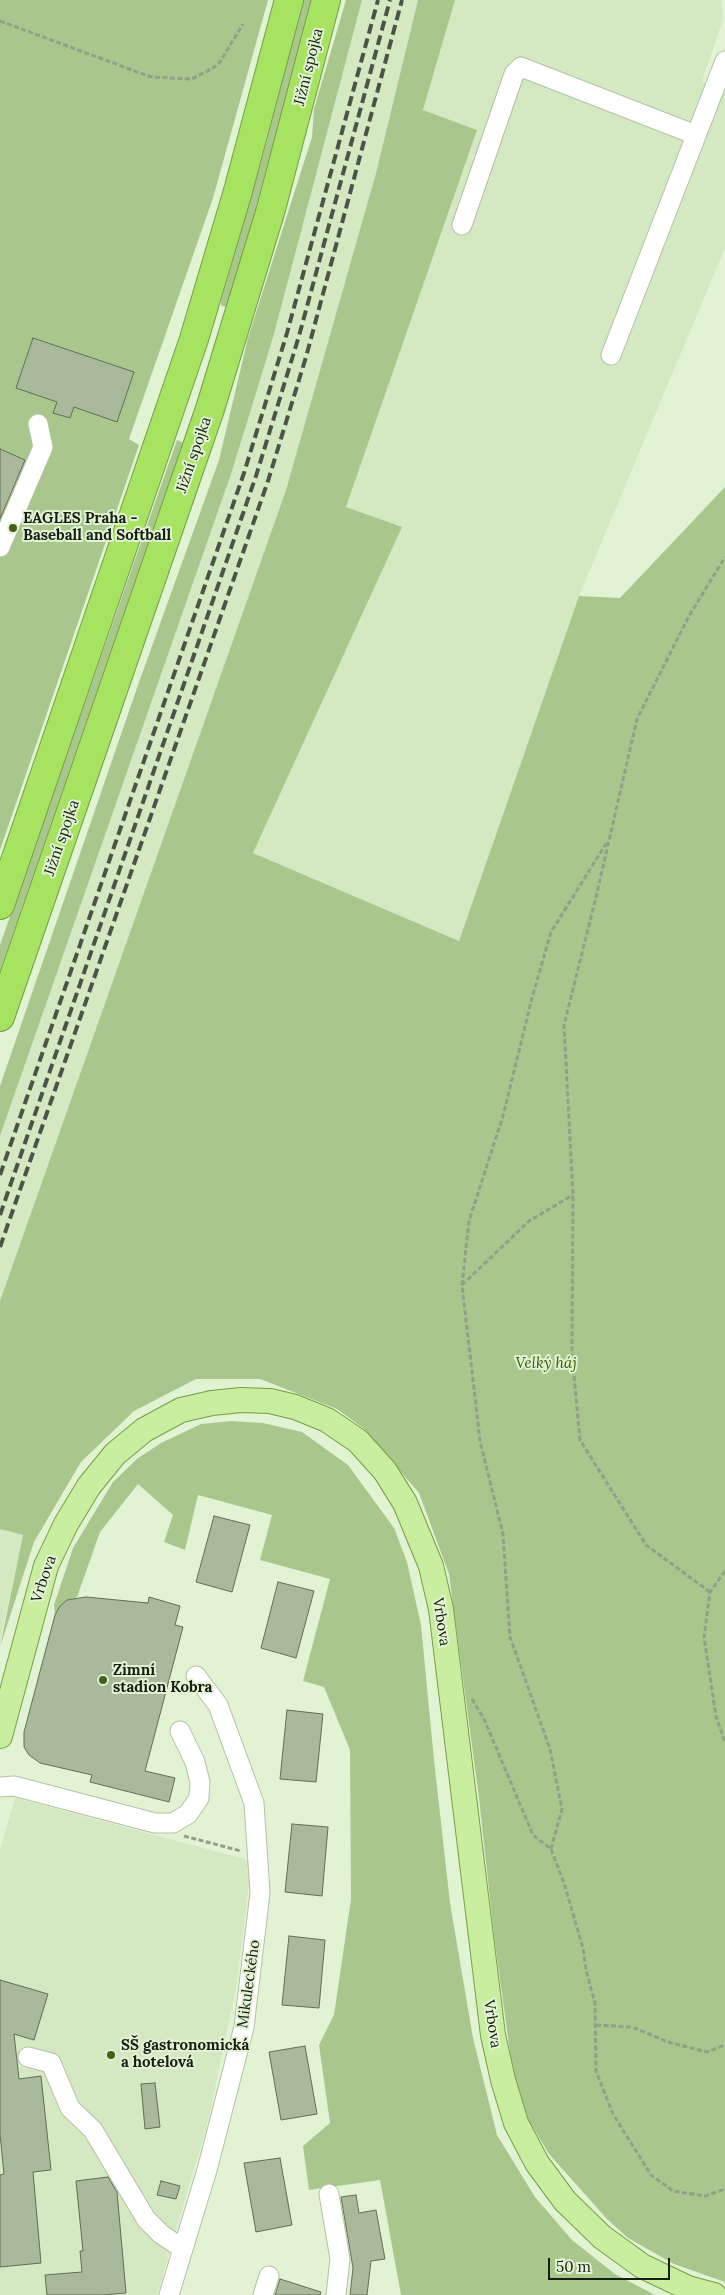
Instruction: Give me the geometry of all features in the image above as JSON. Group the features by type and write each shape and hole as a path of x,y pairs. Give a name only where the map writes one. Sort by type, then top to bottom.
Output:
{"highway":[{"path":"0,905 194,339 238,191 288,0"},
{"name":"Jižní spojka","path":"0,1017 210,409 271,209 326,0"}],"main road":[{"name":"Vrbova","path":"0,1736 46,1566 66,1524 89,1486 115,1454 144,1430 181,1410 212,1403 241,1400 270,1401 295,1407 327,1420 358,1441 385,1471 405,1503 431,1566 441,1609 493,2035 503,2080 516,2123 537,2163 565,2201 602,2237 642,2266 688,2288 714,2295"}],"street":[{"path":"611,355 725,61"},
{"path":"462,225 514,74 521,67 696,135"},
{"path":"0,547 43,447 38,424"},
{"name":"Mikuleckého","path":"169,2295 207,2170 244,2027 260,1894 254,1803 218,1704 196,1676"},
{"path":"0,1787 14,1786 155,1823 173,1823 188,1814 199,1798 200,1782 195,1762 180,1732"},
{"path":"28,2057 50,2063 70,2108 92,2130 146,2219 161,2234 183,2249"},
{"path":"329,2194 340,2259 336,2295"},
{"path":"263,2295 268,2276"}],"path":[{"path":"0,21 151,77 192,78 218,65 243,24"},
{"path":"710,1592 646,1545 580,1440 572,1355 573,1195 564,1025 610,839 637,719 689,616 725,557"},
{"path":"551,1849 562,1809 550,1749 510,1637 503,1534 480,1441 462,1285 469,1221 503,1116 532,998 551,932 610,839"},
{"path":"462,1285 529,1221 573,1195"},
{"path":"725,1571 710,1592 704,1637 716,1716 725,1743"},
{"path":"470,1695 484,1719 533,1835 551,1849 574,1911 595,2003 596,2071 613,2114 651,2175 673,2191 705,2196 725,2189"},
{"path":"173,1823 181,1836 258,1855"},
{"path":"596,2025 632,2027 668,2042 707,2052 725,2045"}],"shaded area":[{"path":"362,0 418,0 376,173 286,490 0,1301 0,1136 231,474 274,334"},
{"path":"455,0 721,0 723,19 702,82 725,89 725,248 579,596 459,941 253,853 401,527 346,507 477,130 423,110"},
{"path":"0,1529 23,1535 0,1641"},
{"name":"SŠ gastronomická a hotelová","path":"15,1798 252,1861 236,1989 208,2121 157,2295 0,2295 0,1851"}],"green space":[{"path":"0,0 268,0 213,198 129,439 139,445 0,850"},
{"path":"303,0 311,0 294,68 247,240 228,303 225,307 221,305 221,301 267,141"},
{"path":"346,0 362,0 274,334 253,403 231,474 0,1136 0,1086 138,685 219,460 248,338 312,137 314,109"},
{"name":"Velký háj","path":"418,0 455,0 423,110 477,130 346,507 402,527 253,853 459,941 579,596 620,598 725,487 725,2282 674,2264 628,2238 607,2219 549,2154 528,2119 513,2074 449,1574 419,1493 363,1428 337,1409 260,1379 196,1379 134,1411 81,1462 34,1542 0,1647 23,1535 0,1529 0,1301 286,490 376,173"},
{"path":"177,440 182,442 182,445 0,971 0,945"},
{"path":"231,1421 263,1423 302,1432 348,1465 394,1528 407,1562 421,1625 450,1903 473,2038 497,2135 535,2197 572,2240 615,2274 655,2295 401,2295 380,2180 309,2190 303,2146 330,2123 319,2045 334,2015 351,1899 350,1750 324,1687 303,1681 330,1579 260,1560 272,1515 198,1495 185,1550 164,1542 173,1515 138,1484 100,1532 77,1597 63,1603 55,1615 54,1605 73,1548 113,1482 138,1458 161,1443 201,1424"}],"building":[{"path":"33,338 134,372 117,422 74,407 70,418 53,413 57,402 16,388"},
{"path":"0,449 25,460 0,519"},
{"path":"214,1516 250,1525 232,1592 196,1582"},
{"path":"278,1582 314,1591 296,1658 261,1648"},
{"name":"Zimní stadion Kobra","path":"86,1597 148,1603 149,1597 180,1606 175,1625 183,1627 145,1771 175,1778 169,1802 90,1782 92,1775 40,1763 29,1755 24,1747 24,1732 55,1615 60,1606 67,1600"},
{"path":"287,1710 323,1714 316,1782 280,1779"},
{"path":"292,1824 328,1827 322,1896 285,1892"},
{"path":"289,1936 325,1940 319,2008 282,2005"},
{"path":"0,1980 48,1994 34,2040 14,2034 19,2079 41,2076 51,2170 33,2172 41,2263 0,2267 0,2175 4,2174 0,2134"},
{"path":"305,2046 317,2114 281,2120 269,2052"},
{"path":"155,2083 160,2127 145,2129 141,2084"},
{"path":"280,2158 292,2225 256,2232 244,2163"},
{"path":"108,2177 117,2192 126,2293 47,2295 45,2275 82,2272 80,2251 83,2251 76,2181"},
{"path":"161,2181 180,2186 176,2199 157,2195"},
{"path":"356,2195 359,2213 376,2210 385,2259 371,2261 367,2295 350,2295 353,2268 341,2197"},
{"path":"280,2279 321,2292 320,2295 275,2295"}],"railway":[{"path":"0,1175 244,473 287,333 378,0"},
{"path":"0,1215 256,476 299,336 390,0"},
{"path":"0,1247 268,481 306,357 402,0"}],"place":[{"name":"EAGLES Praha - Baseball and Softball","path":"13,528"},
{"name":"Zimní stadion Kobra","path":"103,1680"},
{"name":"SŠ gastronomická a hotelová","path":"111,2055"}]}
